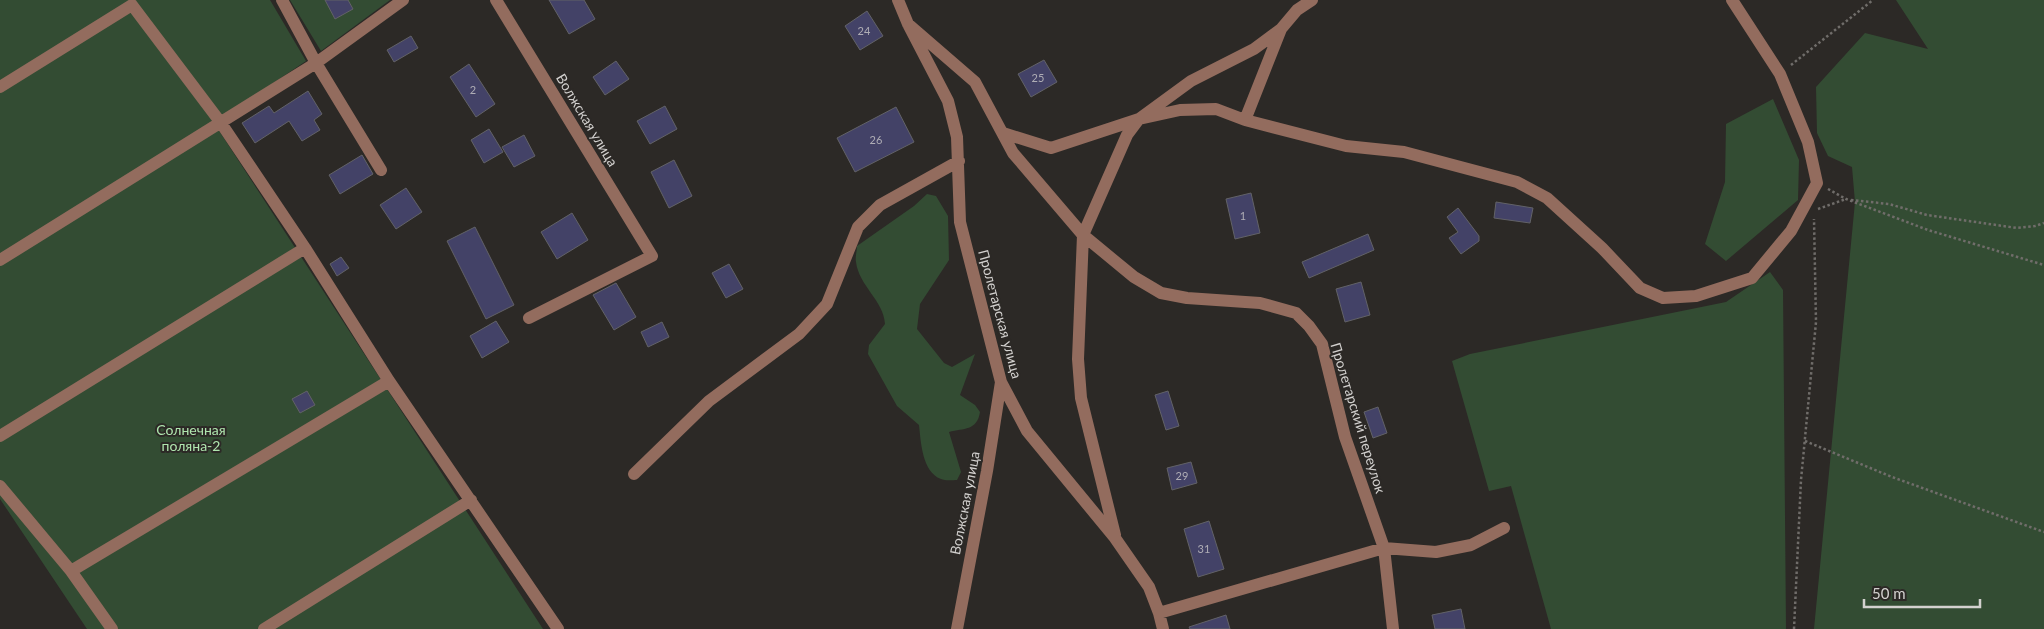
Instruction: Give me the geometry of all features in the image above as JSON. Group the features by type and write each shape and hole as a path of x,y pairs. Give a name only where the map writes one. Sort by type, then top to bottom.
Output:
{"street":[{"path":"282,0 316,63 381,170"},
{"path":"0,260 316,63 403,0"},
{"name":"Волжская улица","path":"496,0 652,256 529,318"},
{"name":"Пролетарская улица","path":"898,0 908,24 948,102 957,137 960,222 1001,382 1027,431 1115,538 1150,587 1163,629"},
{"path":"1245,120 1281,29 1298,5 1312,0"},
{"path":"1003,134 1050,148 1139,119 1180,110 1216,109 1245,120 1346,146 1404,152 1517,182 1547,198 1602,248 1640,288 1663,298 1696,296 1752,278 1791,230 1818,183 1808,142 1780,74 1732,0"},
{"path":"0,87 132,5 221,122 305,248 389,381 558,629"},
{"name":"Пролетарский переулок","path":"908,24 975,82 1013,153 1083,235 1134,277 1161,293 1187,298 1260,303 1296,313 1310,326 1322,344 1345,437 1384,548 1393,629"},
{"path":"1115,538 1081,398 1078,359 1083,235 1127,135 1139,119 1191,82 1254,49 1281,29"},
{"path":"634,474 709,401 799,334 826,304 858,227 880,204 959,160"},
{"path":"0,436 305,248"},
{"path":"71,571 389,381"},
{"name":"Волжская улица","path":"957,629 987,471 1001,382"},
{"path":"0,486 71,571 112,629"},
{"path":"264,629 471,500"},
{"path":"1159,613 1384,548 1436,552 1471,544 1504,528"}],"path":[{"path":"1780,74 1873,0"},
{"path":"1794,629 1801,480 1816,322 1814,211 1818,183 1846,199 1928,230 2044,265"},
{"path":"1814,211 1846,199 1889,204 1927,215 2018,228 2044,223"},
{"path":"1805,441 1892,477 2044,532"}],"green space":[{"name":"Солнечная поляна-2","path":"0,0 270,0 306,61 214,123 543,629 87,629 0,499"},
{"path":"290,0 390,0 321,51"},
{"path":"1896,0 2044,0 2044,629 1814,629 1855,202 1852,167 1828,156 1817,133 1816,87 1865,33 1928,49"},
{"path":"1773,99 1799,160 1798,200 1726,261 1705,244 1725,182 1726,124"},
{"path":"927,194 936,196 948,216 949,260 920,304 917,329 944,363 952,367 975,354 960,395 975,405 980,412 978,418 976,423 969,428 949,432 961,472 957,480 943,480 930,470 924,456 919,425 897,406 868,354 869,345 885,324 884,316 858,271 856,260 857,246 914,206"},
{"path":"1770,272 1783,290 1786,629 1551,629 1511,486 1489,491 1452,361 1470,354 1726,302"}],"building":[{"path":"325,0 348,0 353,9 335,19"},
{"path":"549,0 584,0 595,19 569,34"},
{"path":"867,11 883,36 860,50 845,26"},
{"path":"411,36 418,48 394,62 387,50"},
{"path":"1044,60 1057,82 1031,97 1018,74"},
{"path":"616,61 629,79 605,95 593,77"},
{"path":"469,64 495,104 476,117 450,77"},
{"path":"308,91 322,114 314,120 320,130 302,141 289,121 255,143 242,123 269,106 274,113"},
{"path":"665,106 677,129 650,144 637,121"},
{"path":"896,107 914,142 855,172 837,138"},
{"path":"489,129 503,152 484,163 471,140"},
{"path":"524,135 535,156 514,167 502,147"},
{"path":"362,155 373,174 340,194 329,175"},
{"path":"674,160 692,196 669,208 651,172"},
{"path":"406,188 422,212 396,229 380,205"},
{"path":"1251,193 1260,233 1235,239 1226,199"},
{"path":"1496,202 1533,208 1530,223 1494,218"},
{"path":"1458,208 1479,236 1479,241 1461,254 1449,238 1458,232 1447,217"},
{"path":"572,213 588,240 557,259 541,232"},
{"path":"475,227 514,305 486,319 447,241"},
{"path":"1368,234 1374,250 1309,278 1302,262"},
{"path":"341,257 349,268 337,276 330,264"},
{"path":"729,264 743,289 726,298 712,273"},
{"path":"1361,282 1370,315 1345,322 1336,289"},
{"path":"616,283 636,317 614,330 593,295"},
{"path":"496,321 509,342 482,358 470,336"},
{"path":"662,322 669,337 648,347 641,332"},
{"path":"307,391 315,405 300,413 292,399"},
{"path":"1168,391 1179,426 1166,430 1155,395"},
{"path":"1378,407 1387,433 1373,438 1364,412"},
{"path":"1191,462 1197,483 1172,490 1167,468"},
{"path":"1209,521 1224,569 1198,577 1184,529"},
{"path":"1461,609 1465,629 1435,629 1432,615"},
{"path":"1226,615 1230,629 1190,629 1189,627"}]}
